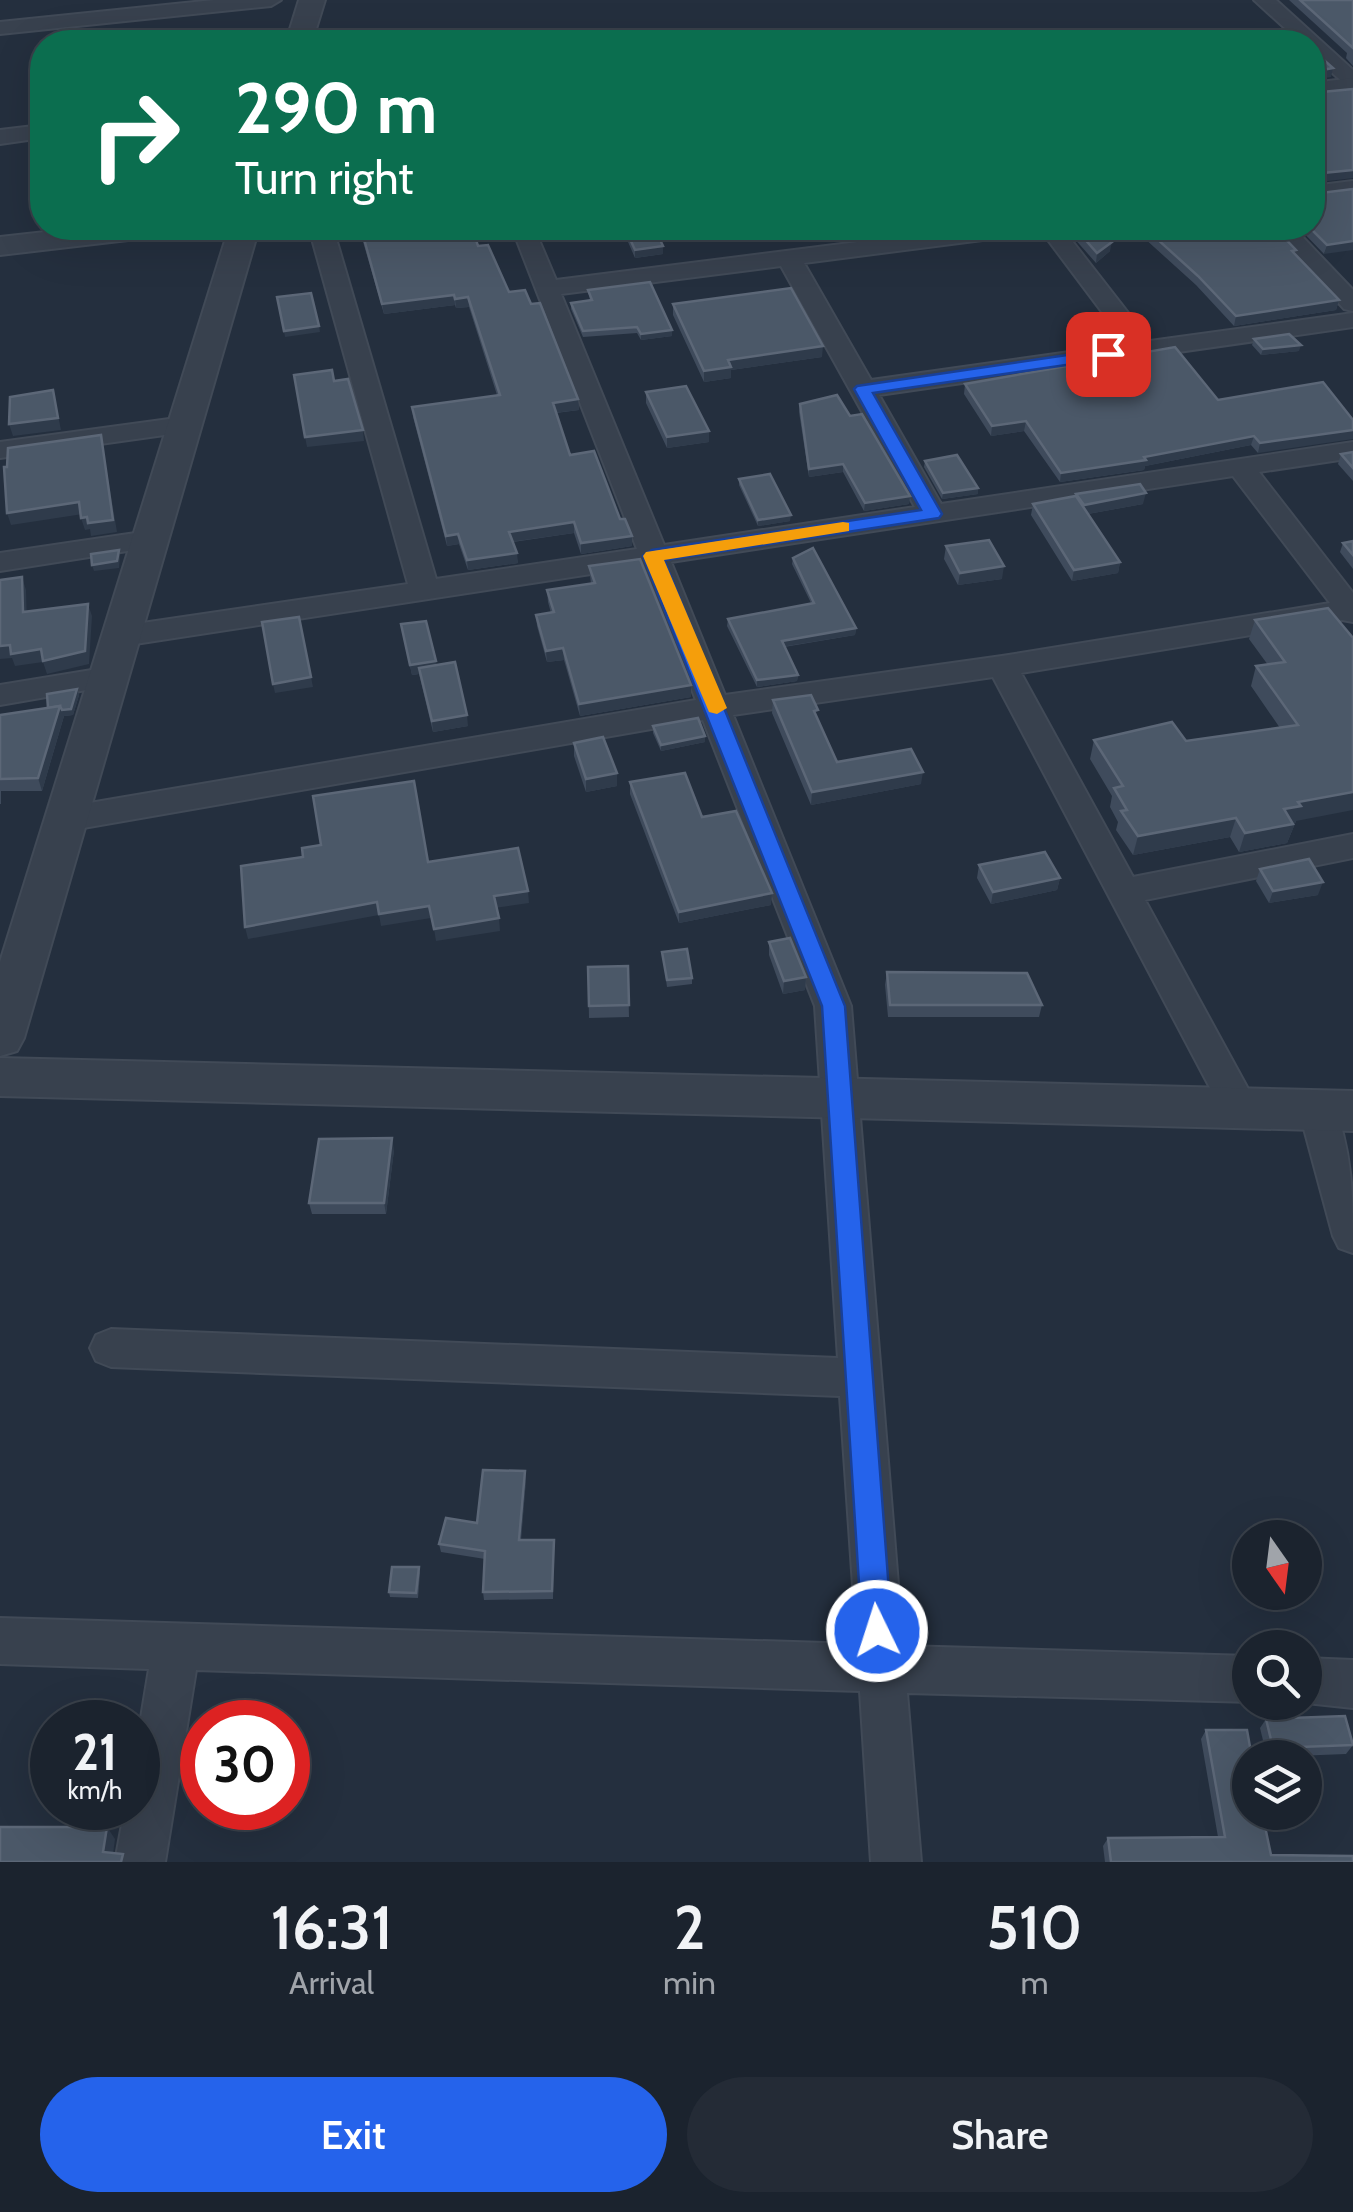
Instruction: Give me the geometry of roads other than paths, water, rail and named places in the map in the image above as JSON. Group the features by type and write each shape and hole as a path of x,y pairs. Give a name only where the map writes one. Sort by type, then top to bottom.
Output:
{"street":[{"path":"0,28 271,0"},
{"path":"303,30 312,0"},
{"path":"1264,0 1297,30"},
{"path":"1325,56 1353,84"},
{"path":"1325,89 1353,84"},
{"path":"0,137 30,133"},
{"path":"1325,191 1353,188"},
{"path":"0,246 51,240"},
{"path":"0,1038 240,240"},
{"path":"324,240 424,592"},
{"path":"528,240 834,1006 896,1862"},
{"path":"548,288 928,240"},
{"path":"1059,240 1143,349"},
{"path":"1293,240 1353,304"},
{"path":"789,258 933,514"},
{"path":"863,389 1353,320"},
{"path":"0,450 184,425"},
{"path":"122,636 1353,450"},
{"path":"66,818 716,707 1351,611 1241,468"},
{"path":"0,562 148,540"},
{"path":"1002,666 1240,1109"},
{"path":"0,694 110,677"},
{"path":"1126,891 1353,846"},
{"path":"0,1077 1335,1110 1353,1236"},
{"path":"112,1348 861,1378"},
{"path":"0,1641 1232,1679"},
{"path":"140,1862 177,1646"},
{"path":"1322,1683 1353,1684"}]}
